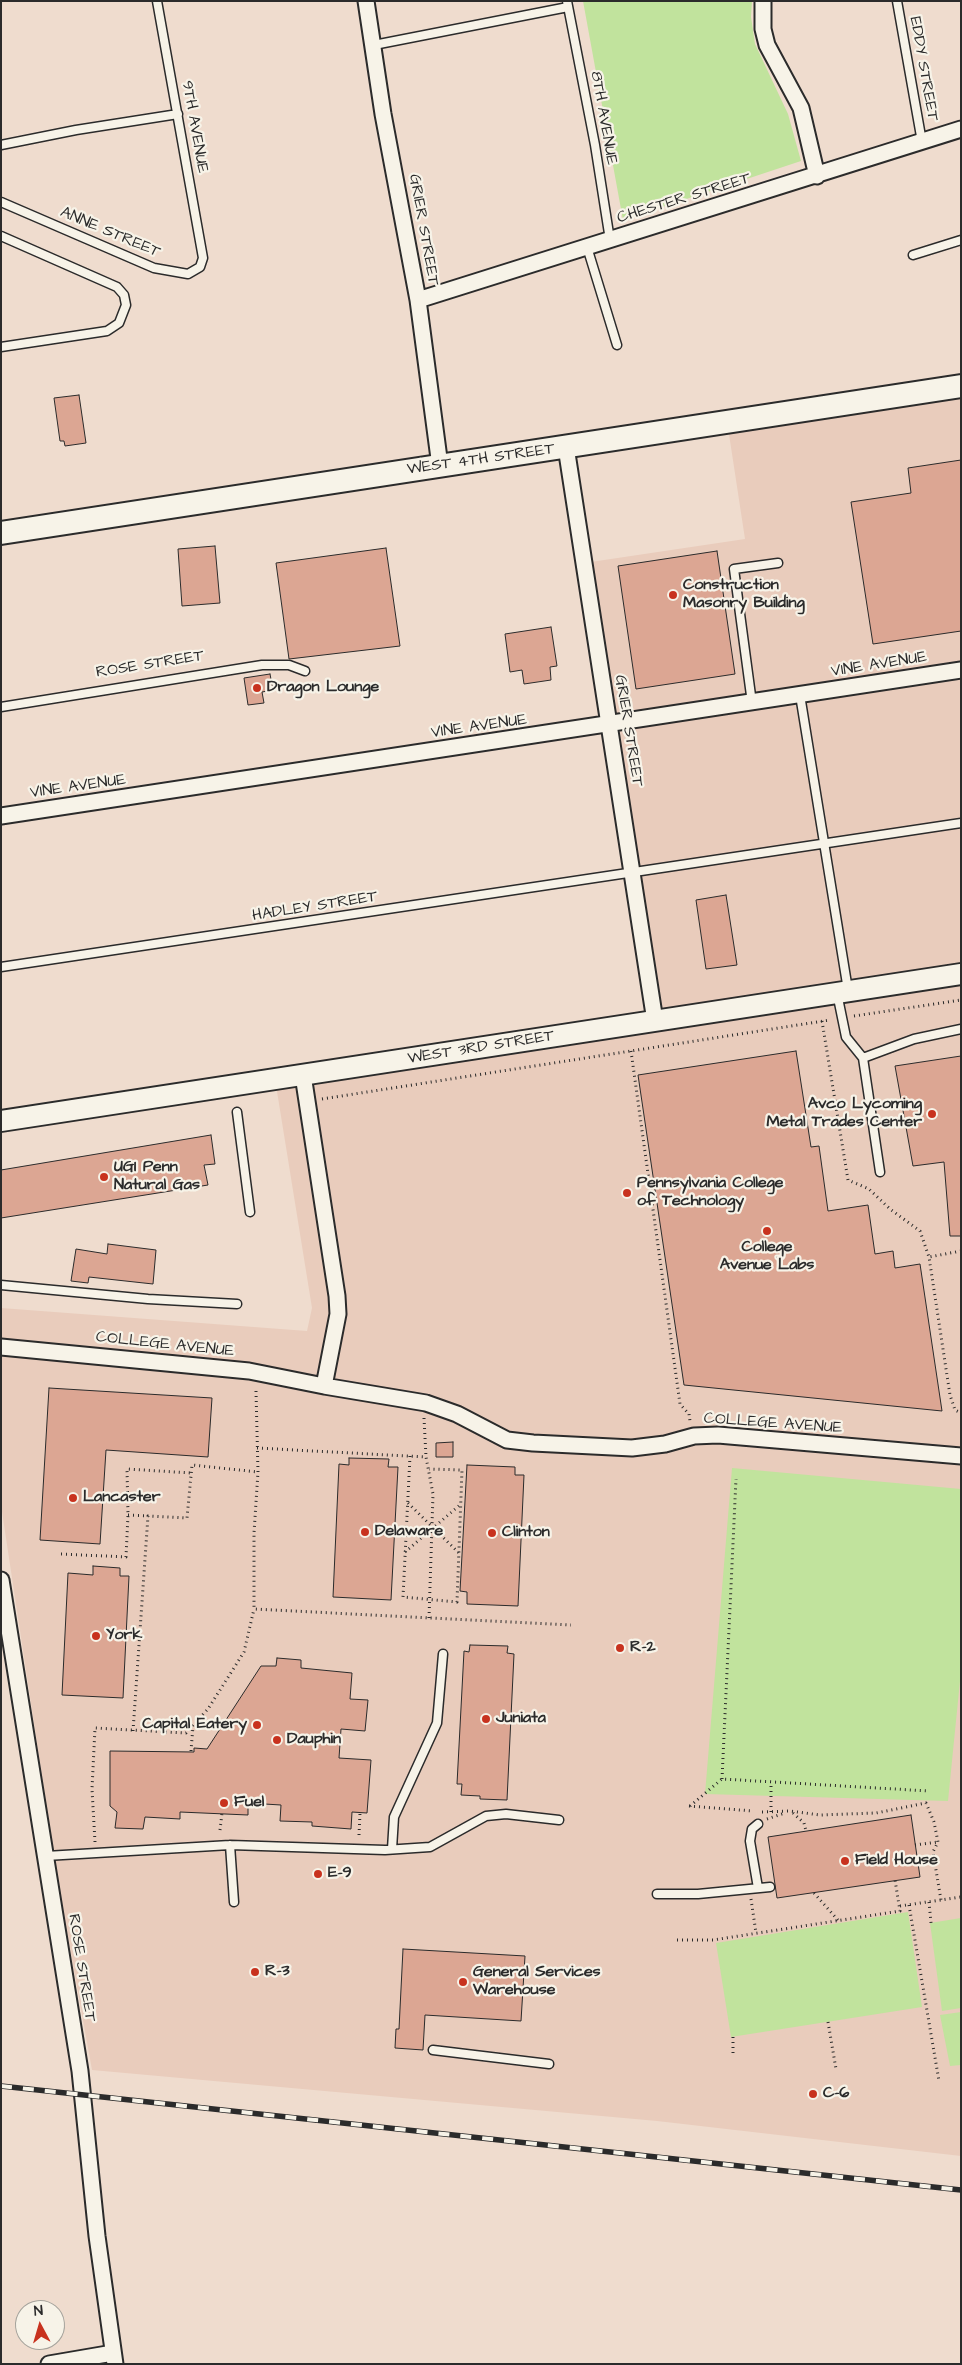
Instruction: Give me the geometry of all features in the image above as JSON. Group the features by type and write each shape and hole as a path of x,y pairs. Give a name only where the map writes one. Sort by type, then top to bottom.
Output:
{"main road":[{"name":"WEST 4TH STREET","path":"1,533 184,503 440,466 961,386"},
{"name":"WEST 3RD STREET","path":"1,1121 961,974"}],"street":[{"name":"GRIER STREET","path":"366,1 383,114 418,300 440,466"},
{"path":"763,1 763,29 767,45 801,108 817,176"},
{"name":"CHESTER STREET","path":"418,300 817,176 961,129"},
{"name":"GRIER STREET","path":"566,447 655,1021"},
{"name":"VINE AVENUE","path":"1,816 961,670"},
{"path":"303,1075 338,1314 324,1386"},
{"name":"COLLEGE AVENUE","path":"1,1346 249,1371 426,1404 457,1414 507,1440 533,1444 632,1448 665,1444 694,1436 718,1435 961,1456"},
{"name":"ROSE STREET","path":"1,1580 80,2070 97,2236 114,2358"},
{"path":"49,2364 114,2358"}],"lane":[{"name":"9TH AVENUE","path":"157,1 203,258"},
{"name":"EDDY STREET","path":"897,1 922,142"},
{"path":"374,45 568,4"},
{"name":"8TH AVENUE","path":"568,4 595,145 610,240"},
{"path":"1,145 76,130 178,114"},
{"name":"ANNE STREET","path":"1,202 165,271 188,274 196,271 203,258"},
{"path":"1,236 117,287 124,295 126,305 124,315 113,328 1,347"},
{"path":"913,255 961,240"},
{"path":"587,247 617,345"},
{"path":"752,703 734,569 778,564"},
{"name":"ROSE STREET","path":"1,707 262,664 289,665 305,671"},
{"path":"800,696 826,843 842,992 841,1018 846,1037 863,1058 880,1172"},
{"name":"HADLEY STREET","path":"1,967 961,823"},
{"path":"863,1058 914,1039 961,1028"},
{"path":"237,1112 250,1212"},
{"path":"1,1285 160,1300 237,1304"},
{"path":"392,1849 394,1817 437,1722 443,1654"},
{"path":"46,1856 230,1845 392,1849 438,1845 486,1816 506,1814 559,1820"},
{"path":"758,1824 752,1829 750,1841 758,1888"},
{"path":"230,1845 234,1902"},
{"path":"657,1894 698,1894 770,1887"},
{"path":"433,2050 549,2064"}],"path":[{"path":"307,1102 961,1000"},
{"path":"822,1021 848,1180 869,1188 890,1209 920,1232 929,1257 950,1395 954,1410 961,1413"},
{"path":"631,1050 680,1404 689,1414 690,1421"},
{"path":"929,1257 961,1251"},
{"path":"95,1852 92,1789 95,1728 186,1733 208,1709 244,1652 254,1609 254,1533 258,1472 256,1392"},
{"path":"424,1417 426,1457 433,1494 429,1618"},
{"path":"257,1448 426,1457"},
{"path":"410,1456 403,1597 457,1602 462,1470 429,1469"},
{"path":"128,1515 187,1518 192,1465 258,1472"},
{"path":"61,1554 126,1557 128,1515 127,1469 192,1473"},
{"path":"722,1780 736,1479"},
{"path":"408,1502 459,1553"},
{"path":"405,1553 432,1527 461,1504"},
{"path":"133,1731 148,1516"},
{"path":"254,1609 571,1625"},
{"path":"191,1751 193,1726"},
{"path":"929,1791 722,1780 689,1806 771,1812 790,1811 820,1815 876,1813 926,1803 934,1822 938,1842 932,1852 941,1900"},
{"path":"771,1782 771,1812"},
{"path":"758,1824 790,1811"},
{"path":"790,1811 804,1822 806,1831"},
{"path":"359,1835 360,1813"},
{"path":"220,1830 222,1814"},
{"path":"915,1844 938,1842"},
{"path":"677,1940 713,1940 900,1911 895,1880"},
{"path":"749,1889 756,1933"},
{"path":"814,1893 838,1920"},
{"path":"900,1906 961,1897"},
{"path":"929,1902 931,1922"},
{"path":"909,1905 938,2081"},
{"path":"828,2022 836,2069"},
{"path":"732,2037 733,2057"}],"shaded area":[{"name":"Pennsylvania College of Technology","path":"961,386 961,2156 657,2121 92,2070 58,1882 1,1505 1,1308 307,1331 312,1308 275,1079 655,1021 584,563 745,539 727,421"}],"green space":[{"path":"583,1 752,1 751,17 755,44 788,114 801,161 623,220"},
{"path":"732,1468 961,1489 961,1671 948,1801 705,1794"},
{"path":"908,1912 922,2007 731,2037 716,1943"},
{"path":"961,1918 961,2008 942,2011 930,1923"},
{"path":"961,2012 961,2065 950,2066 940,2015"}],"building":[{"path":"79,395 86,443 65,446 64,441 60,441 54,398"},
{"path":"961,460 961,631 873,644 851,502 911,493 908,468"},
{"path":"215,546 220,603 182,606 178,549"},
{"path":"386,548 400,646 289,659 276,563"},
{"name":"Construction Masonry Building","path":"717,551 735,674 636,689 618,566"},
{"path":"551,627 557,666 550,667 551,680 524,684 522,670 510,672 505,634"},
{"path":"270,674 273,690 262,692 264,703 248,705 244,678"},
{"path":"726,895 737,965 706,969 696,900"},
{"name":"College Avenue Labs","path":"796,1051 811,1147 819,1146 828,1211 868,1205 875,1254 893,1251 895,1268 920,1264 942,1411 684,1385 638,1075"},
{"name":"Avco Lycoming Metal Trades Center","path":"961,1056 961,1236 950,1236 944,1162 913,1166 895,1066"},
{"name":"UGI Penn Natural Gas","path":"211,1135 215,1164 204,1165 208,1185 1,1218 1,1170"},
{"path":"108,1244 156,1250 153,1284 89,1277 88,1283 71,1281 76,1249 107,1254"},
{"name":"Lancaster","path":"49,1388 212,1398 208,1457 106,1450 100,1544 40,1540"},
{"path":"453,1442 453,1457 436,1457 436,1443"},
{"name":"Delaware","path":"349,1458 389,1459 388,1467 398,1467 391,1600 333,1597 339,1464 349,1465"},
{"name":"Clinton","path":"467,1465 515,1467 515,1475 524,1475 518,1606 467,1604 467,1592 460,1591"},
{"name":"York","path":"93,1566 120,1568 120,1576 129,1576 123,1698 62,1695 68,1573 93,1575"},
{"name":"Juniata","path":"470,1645 508,1646 507,1653 514,1654 507,1800 480,1799 480,1796 461,1795 462,1784 457,1784 464,1651 469,1652"},
{"name":"Dauphin","path":"277,1658 301,1660 301,1668 352,1673 350,1699 368,1700 365,1731 341,1729 339,1758 371,1760 367,1813 352,1812 351,1829 312,1826 312,1822 280,1821 281,1805 248,1803 248,1815 180,1812 180,1819 145,1817 143,1829 115,1828 117,1812 110,1806 110,1751 194,1752 194,1748 207,1749 261,1666 276,1666"},
{"name":"Field House","path":"911,1815 920,1877 777,1898 768,1837"},
{"name":"General Services Warehouse","path":"403,1949 525,1956 521,2021 425,2015 423,2050 395,2048 396,2029 399,2029"}],"railway":[{"path":"1,2086 961,2190"}],"place":[{"name":"Construction Masonry Building","path":"673,595"},
{"name":"Dragon Lounge","path":"257,688"},
{"name":"Avco Lycoming Metal Trades Center","path":"932,1114"},
{"name":"UGI Penn Natural Gas","path":"104,1177"},
{"name":"Pennsylvania College of Technology","path":"627,1193"},
{"name":"College Avenue Labs","path":"767,1231"},
{"name":"Lancaster","path":"73,1498"},
{"name":"Delaware","path":"365,1532"},
{"name":"Clinton","path":"492,1533"},
{"name":"York","path":"96,1636"},
{"name":"R-2","path":"620,1648"},
{"name":"Juniata","path":"486,1719"},
{"name":"Capital Eatery","path":"257,1725"},
{"name":"Dauphin","path":"277,1740"},
{"name":"Fuel","path":"224,1803"},
{"name":"Field House","path":"845,1861"},
{"name":"E-9","path":"318,1874"},
{"name":"R-3","path":"255,1972"},
{"name":"General Services Warehouse","path":"463,1982"},
{"name":"C-6","path":"813,2094"}]}
